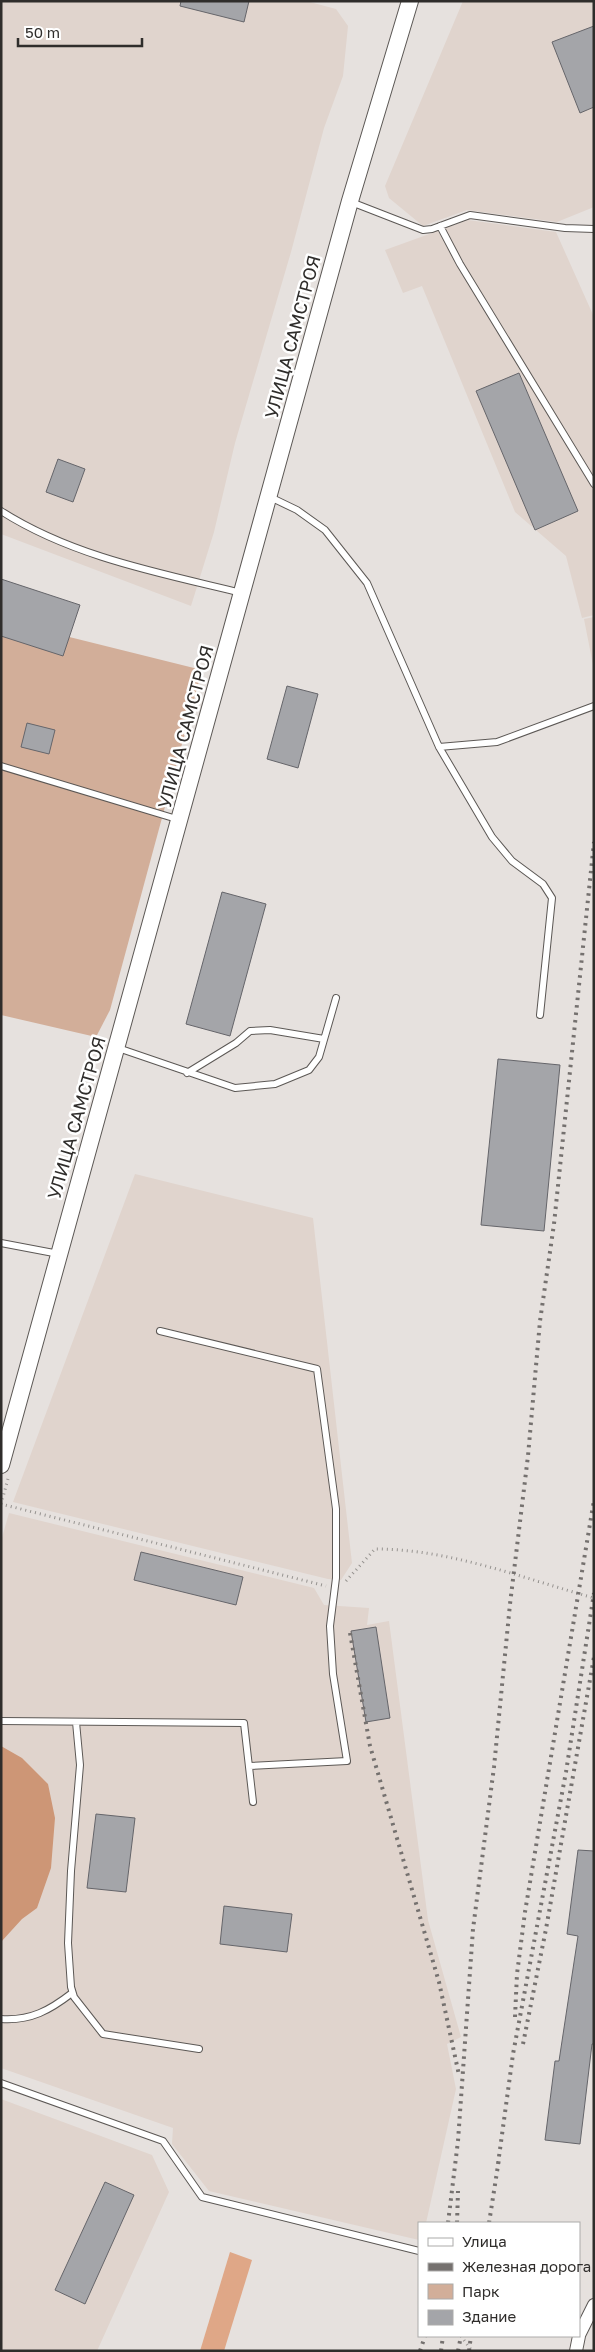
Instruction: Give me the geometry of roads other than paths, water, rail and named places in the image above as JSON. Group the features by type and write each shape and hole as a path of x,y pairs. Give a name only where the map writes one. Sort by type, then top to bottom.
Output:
{"street":[{"name":"УЛИЦА САМСТРОЯ","path":"1,1465 181,820 350,201 410,1"},
{"path":"580,2333 594,2305"},
{"path":"576,2351 579,2337"}],"lane":[{"path":"350,201 423,230 470,215 565,228 594,229"},
{"path":"440,226 460,264 594,484"},
{"path":"270,497 298,510 325,530 367,583 439,748 492,838 512,861 543,884 552,898 540,1015"},
{"path":"1,511 18,522 76,548 139,568 243,594"},
{"path":"439,748 497,742 594,706"},
{"path":"1,766 181,820"},
{"path":"118,1048 236,1088 275,1084 309,1070 319,1057 336,998"},
{"path":"187,1072 236,1042 250,1031 270,1030 324,1039"},
{"path":"1,1243 60,1254"},
{"path":"160,1330 317,1369 336,1509 335,1587 331,1635 333,1674 347,1761 249,1766"},
{"path":"1,1721 244,1723 253,1802"},
{"path":"76,1722 80,1766 71,1871 68,1943 72,1993 103,2034 199,2049"},
{"path":"1,2019 25,2019 38,2015 51,2009 72,1993"},
{"path":"1,2082 163,2141 202,2197 418,2251"}],"railway":[{"path":"448,2222 458,2141 473,1929 494,1767 510,1604 528,1456 540,1321 554,1224 594,842"},
{"path":"515,2017 517,1974 525,1912 594,1500"},
{"path":"498,2164 513,2054 566,1772 594,1593"},
{"path":"350,1633 370,1746 439,1982 459,2075"},
{"path":"523,2044 546,1929 594,1657"},
{"path":"489,2222 499,2159"},
{"path":"457,2222 458,2191"},
{"path":"420,2351 425,2337"},
{"path":"441,2351 443,2337"},
{"path":"458,2351 461,2337"},
{"path":"469,2351 471,2337"}]}
